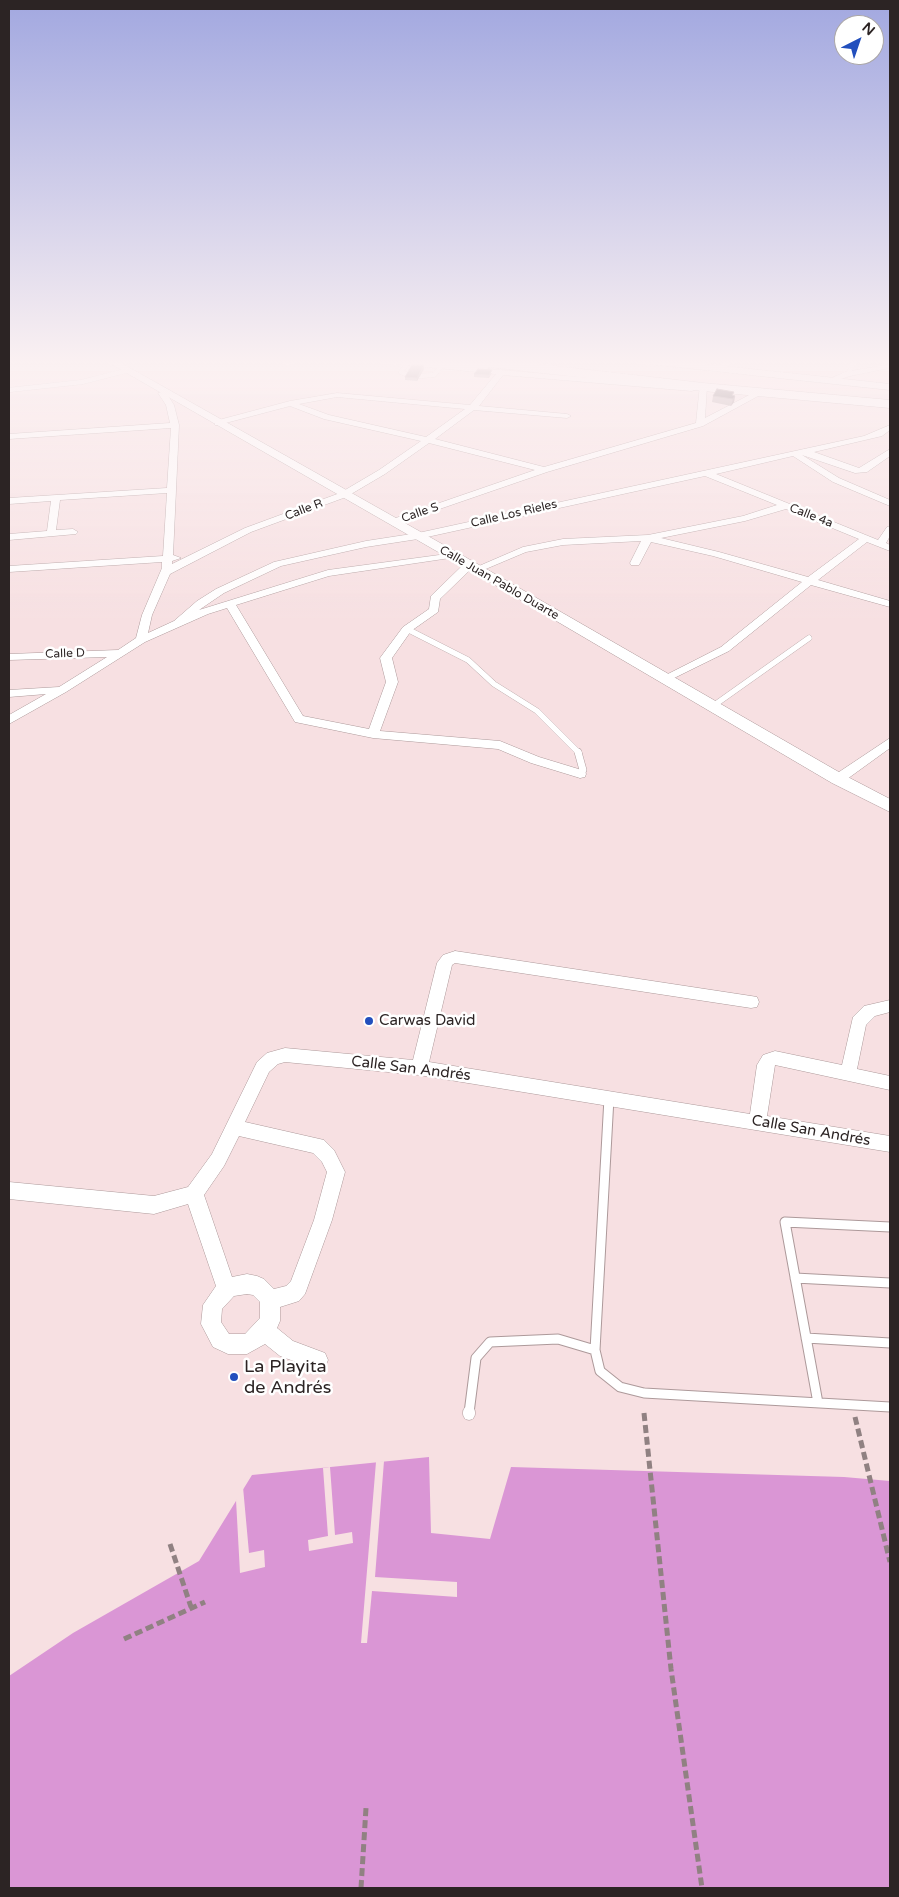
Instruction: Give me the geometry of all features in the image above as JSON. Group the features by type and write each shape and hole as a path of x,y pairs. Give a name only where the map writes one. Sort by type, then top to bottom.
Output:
{"street":[{"path":"141,640 147,615 165,572 168,559 174,449"},
{"name":"Calle Juan Pablo Duarte","path":"262,449 473,567 838,779 890,806"},
{"name":"Calle R","path":"165,572 248,530 342,495 382,472 415,449"},
{"path":"460,449 544,470"},
{"name":"Calle S","path":"393,522 544,470 617,449"},
{"name":"Calle Los Rieles","path":"179,622 201,603 220,591 257,572 278,564 366,544 418,536 815,449"},
{"path":"804,451 858,471 864,470 890,452"},
{"path":"794,453 836,480 890,503"},
{"name":"Calle 4a","path":"704,472 890,548"},
{"path":"9,501 171,490"},
{"path":"51,534 56,498"},
{"path":"373,734 392,682 386,658 407,629 434,610 435,598 473,567 523,550 563,542 648,538 746,518 785,506"},
{"path":"880,544 890,529"},
{"path":"9,537 73,532"},
{"path":"635,563 648,538"},
{"path":"648,538 716,554 890,604"},
{"path":"666,679 725,649 760,619 866,538"},
{"path":"9,720 62,690 141,640 204,612 328,573 450,555"},
{"path":"9,569 195,557"},
{"path":"231,605 296,717 324,725 373,734 500,745 535,760 580,774"},
{"name":"Calle D","path":"9,657 122,653"},
{"path":"9,693 62,690"},
{"path":"838,779 890,742"},
{"path":"419,1068 444,963 448,958 454,957 751,1002"},
{"path":"848,1074 859,1022 870,1011 890,1006"},
{"name":"Calle San Andrés","path":"194,1194 218,1160 263,1067 273,1058 285,1055 419,1068 890,1144"},
{"path":"758,1122 765,1065 769,1060 776,1058 890,1083"},
{"path":"234,1127 318,1146 328,1156 336,1172 323,1220 298,1287 292,1294 270,1300"},
{"path":"9,1191 154,1205 194,1194 227,1289"},
{"path":"237,1284 257,1286 270,1300 270,1321 264,1331 247,1344 228,1344 220,1340 211,1324 211,1314 214,1305 227,1289 237,1284"},
{"path":"264,1331 287,1349 318,1360"}],"lane":[{"path":"407,629 468,660 494,684 537,712 580,754 583,770 580,774"},
{"path":"713,706 809,638"},
{"path":"609,1098 595,1350 600,1371 620,1387 644,1393 890,1407"},
{"path":"818,1403 785,1222 890,1227"},
{"path":"795,1278 890,1283"},
{"path":"806,1338 890,1343"},
{"path":"469,1414 476,1358 490,1342 558,1339 595,1350"}],"path":[{"path":"644,1413 671,1669 702,1888"},
{"path":"854,1417 890,1562"},
{"path":"170,1544 191,1607"},
{"path":"124,1639 205,1602"},
{"path":"361,1888 366,1808"}],"shaded area":[{"path":"429,1457 431,1533 490,1539 511,1467 844,1477 890,1481 890,1888 9,1888 9,1676 73,1633 199,1561 252,1475"}],"pier":[{"path":"384,1461 375,1577 457,1582 457,1597 372,1591 367,1643 361,1643 376,1462"},
{"path":"330,1467 335,1535 352,1532 353,1543 309,1551 308,1540 328,1536 323,1468"},
{"path":"243,1487 249,1553 264,1550 265,1567 240,1573 236,1500"}],"place":[{"name":"Carwas David","path":"369,1021"},
{"name":"La Playita de Andrés","path":"234,1377"}]}
